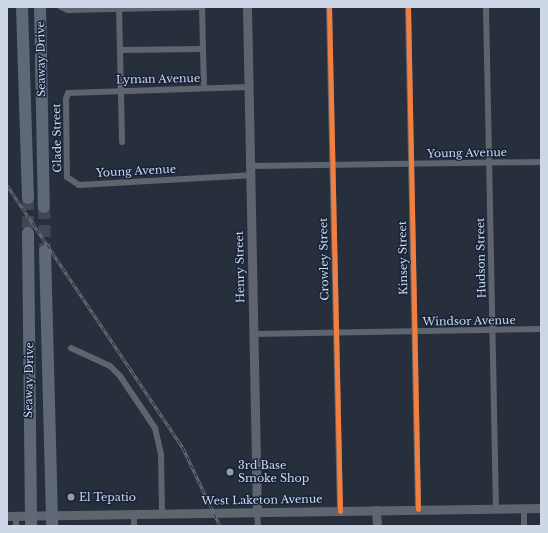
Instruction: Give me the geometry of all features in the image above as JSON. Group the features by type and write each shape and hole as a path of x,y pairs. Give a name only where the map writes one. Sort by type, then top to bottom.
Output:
{"highway":[{"name":"Seaway Drive","path":"22,7 28,198"},
{"name":"Seaway Drive","path":"40,7 44,207"},
{"name":"Seaway Drive","path":"28,233 28,405 31,521"},
{"name":"Seaway Drive","path":"45,251 52,521"},
{"path":"28,405 35,391 42,391 46,492 51,502"}],"main road":[{"name":"Henry Street","path":"247,7 257,512"},
{"name":"West Laketon Avenue","path":"12,516 31,521 52,521 162,514 541,508"},
{"path":"376,510 377,526"}],"street":[{"path":"61,7 68,10 203,7 204,88"},
{"name":"Crowley Street","path":"329,7 340,511"},
{"name":"Kinsey Street","path":"408,7 418,509"},
{"name":"Hudson Street","path":"486,7 496,508"},
{"path":"119,8 122,142"},
{"path":"120,50 203,49"},
{"name":"Lyman Avenue","path":"68,93 121,90 248,87"},
{"name":"Glade Street","path":"68,93 66,99 67,177 72,181"},
{"name":"Young Avenue","path":"72,181 79,185 250,170 332,165 541,162"},
{"name":"Windsor Avenue","path":"254,334 541,329"},
{"path":"71,348 115,371 155,428 161,454 162,514"},
{"path":"524,508 524,526"},
{"name":"Henry Street","path":"257,512 258,526"},
{"path":"134,515 134,526"},
{"path":"12,516 16,526"}],"tunnel":[{"path":"28,198 28,233"},
{"path":"44,207 45,251"}],"railway":[{"path":"7,185 183,448 220,526"}],"cycle path":[{"path":"329,7 340,511"},
{"path":"408,7 418,509"}],"place":[{"name":"3rd Base Smoke Shop","path":"230,472"},
{"name":"El Tepatio","path":"71,497"}]}
